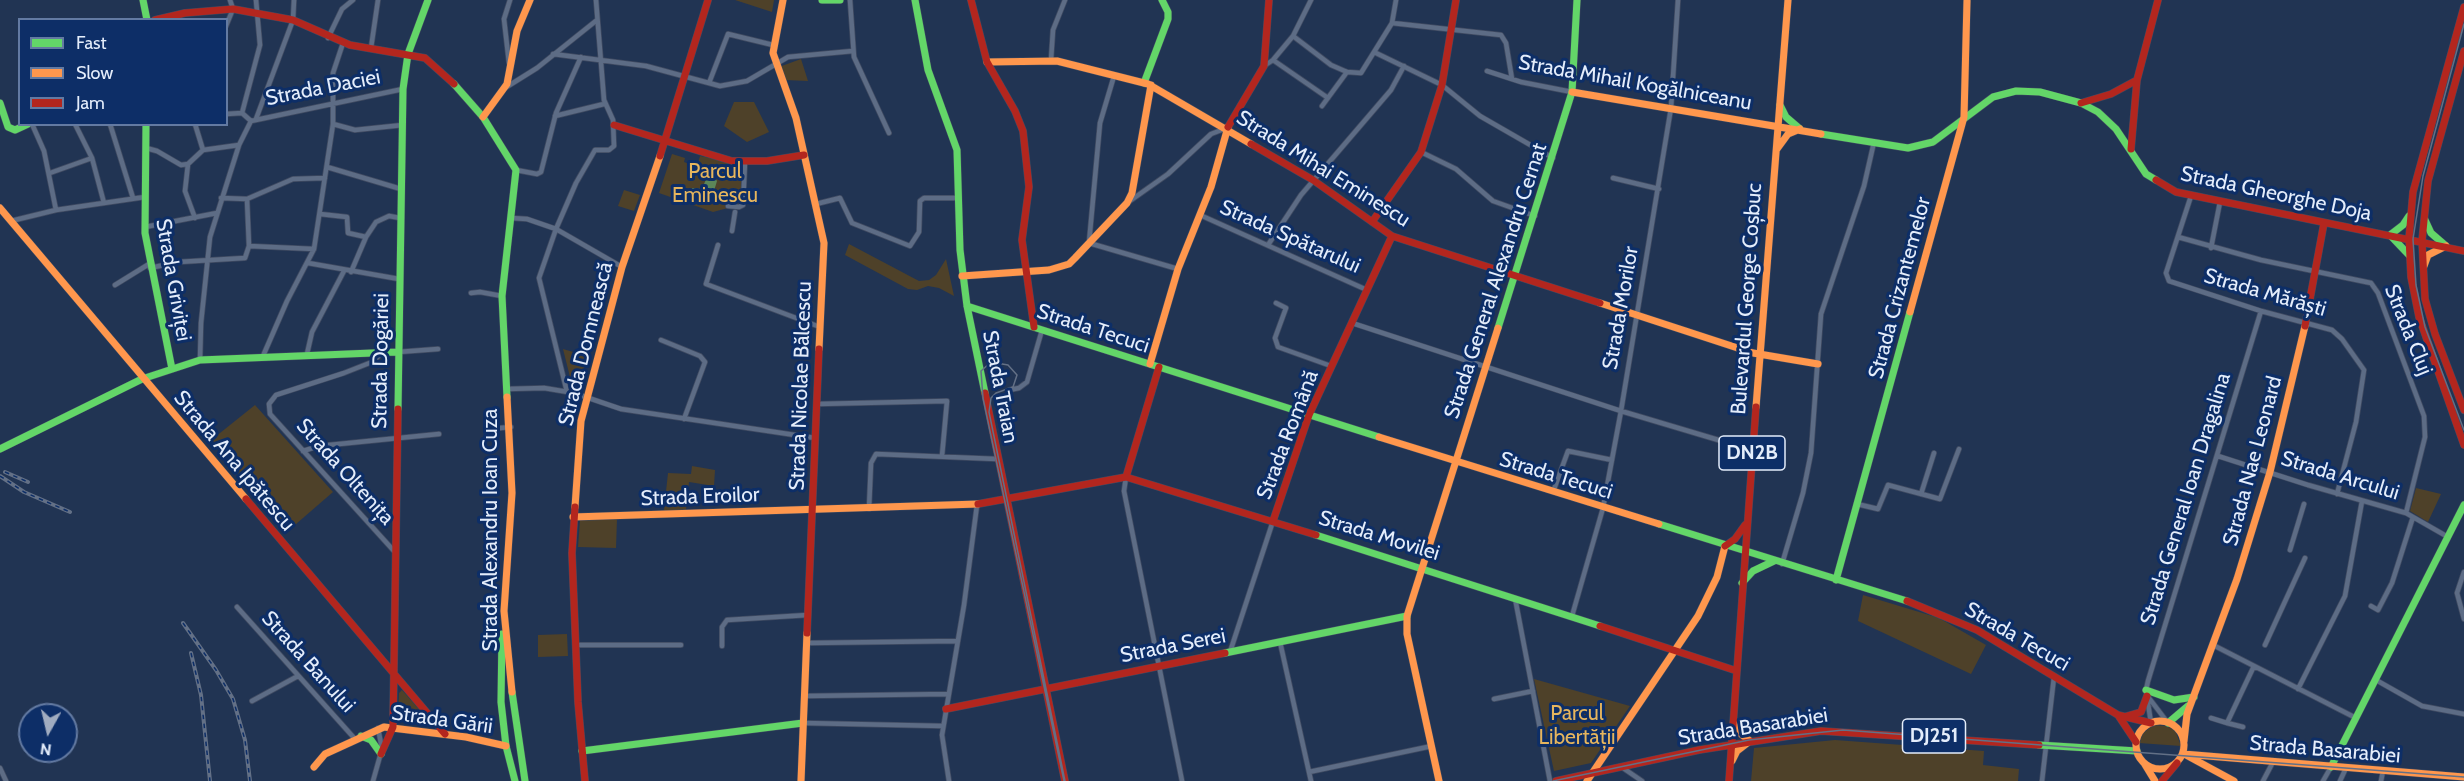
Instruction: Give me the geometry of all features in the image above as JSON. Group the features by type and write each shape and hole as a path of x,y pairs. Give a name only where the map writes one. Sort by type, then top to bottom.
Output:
{"street":[{"path":"143,0 147,18"},
{"path":"228,21 233,9 230,0"},
{"path":"242,113 259,53 256,0"},
{"path":"200,360 206,261 217,213 239,146 253,120 293,20 294,0"},
{"path":"328,38 342,9 353,0"},
{"path":"368,0 377,0 371,48"},
{"name":"Strada Dogăriei","path":"393,727 397,352 403,89 408,54 428,0"},
{"path":"510,0 504,19 511,72"},
{"path":"483,117 505,88 511,72 518,31 530,0"},
{"path":"567,392 539,278 572,190 595,150 613,148 614,125 604,104 596,0"},
{"name":"Strada Domnească","path":"584,780 572,577 573,517 581,425 586,398 622,267 665,140 708,0"},
{"name":"Strada Nicolae Bălcescu","path":"783,0 773,45 775,64 796,118 824,243 801,781"},
{"path":"822,0 840,0"},
{"path":"850,0 853,51 862,76 890,133"},
{"name":"Strada Traian","path":"915,0 928,70 957,150 962,276 967,306 1065,781"},
{"path":"971,0 987,62 1015,111 1023,131 1029,187 1022,232 1034,327"},
{"path":"1051,60 1053,30 1065,0"},
{"path":"1127,204 1132,193 1147,84 1168,19 1168,12 1162,0"},
{"path":"1150,364 1178,268 1211,187 1227,128 1263,66 1269,0"},
{"path":"1263,66 1273,60 1293,36 1311,0"},
{"path":"1293,36 1331,65 1347,72 1363,72 1392,22 1396,0"},
{"path":"1372,222 1421,152 1442,85 1456,0"},
{"name":"Strada General Alexandru Cernat","path":"1407,616 1535,216 1572,92 1576,0"},
{"name":"Strada Morilor","path":"1572,616 1603,508 1621,411 1671,108 1678,0"},
{"name":"Bulevardul George Coșbuc","path":"1729,781 1744,552 1788,0"},
{"path":"2132,152 2131,127 2137,80 2158,0"},
{"name":"Strada Crizantemelor","path":"1836,580 1964,117 1967,1"},
{"path":"2464,6 2418,175 2410,215 2409,238 2409,255 2421,326 2464,445"},
{"path":"163,18 184,13 233,9 293,20 343,43 425,58 434,63 483,117 516,170 537,174 541,172 555,116 581,57"},
{"path":"505,88 597,20"},
{"path":"1392,22 1450,31 1501,35 1506,43 1512,79"},
{"path":"709,83 728,34 773,45"},
{"path":"263,356 286,301 314,249 333,124 333,73 343,43"},
{"path":"553,54 600,59 685,75 720,86 747,81 781,59 796,55 853,51"},
{"path":"2464,51 2433,162 2422,241 2425,299 2435,334 2464,410"},
{"path":"1376,53 1442,85 1480,116 1553,158"},
{"name":"Strada Mihai Eminescu","path":"987,62 1051,60 1147,84 1227,128 1313,180 1392,236 1759,355 1818,364"},
{"path":"1273,60 1328,98"},
{"path":"1268,244 1313,180 1384,99 1404,66"},
{"name":"Strada Mihail Kogălniceanu","path":"1487,71 1572,92 1778,124"},
{"path":"1322,106 1347,72"},
{"path":"1089,243 1100,123 1114,76"},
{"path":"2081,103 2111,94 2137,80"},
{"name":"Strada Daciei","path":"253,120 403,89"},
{"name":"Strada Gheorghe Doja","path":"1778,124 1908,148 1921,147 1933,142 1993,97 2016,91 2040,92 2081,103 2111,123 2151,179 2166,188 2191,196 2409,238 2464,251"},
{"path":"0,103 8,128 15,130 25,126"},
{"path":"555,116 604,104"},
{"path":"1775,152 1788,134 1800,129 1786,117 1780,104"},
{"path":"228,114 242,113 253,120"},
{"path":"333,124 355,129 403,125"},
{"path":"614,125 721,159 745,162 804,155"},
{"path":"31,126 40,140 50,173 56,210"},
{"path":"76,126 92,158 104,202"},
{"path":"111,126 133,198"},
{"name":"Strada Griviței","path":"146,126 145,227 150,266 172,369"},
{"path":"196,126 203,150"},
{"path":"962,276 1056,269 1069,264 1127,204 1168,174 1211,134 1227,128"},
{"path":"1782,564 1809,466 1824,304 1859,204 1874,142"},
{"path":"195,218 185,191 189,164 203,150 239,146"},
{"path":"146,148 177,164 189,164"},
{"path":"1421,152 1456,169 1493,201 1535,216"},
{"path":"50,173 92,158"},
{"path":"728,206 743,205 745,162"},
{"path":"327,167 401,189"},
{"name":"Strada Alexandru Ioan Cuza","path":"516,170 502,296 506,389 511,427 512,494 504,611 515,721 525,781"},
{"path":"221,198 247,199 293,179 325,178"},
{"path":"1613,178 1659,189"},
{"path":"11,221 56,210 145,196"},
{"path":"2178,237 2191,196"},
{"path":"816,204 840,198 852,223 910,246 919,231 921,200 958,198"},
{"path":"115,285 150,266 246,258 249,246 247,199"},
{"path":"2211,248 2220,202"},
{"name":"Strada Ana Ipătescu","path":"0,208 142,379 445,734"},
{"path":"732,231 735,212"},
{"path":"145,227 217,213"},
{"path":"320,213 347,217 348,233 366,237"},
{"name":"Strada Spătarului","path":"1200,215 1367,290"},
{"path":"2409,255 2390,235 2403,225 2410,215"},
{"path":"351,272 366,237 384,217 400,218"},
{"path":"2422,272 2428,255 2446,246 2431,233 2424,217"},
{"path":"511,218 527,219 556,229 622,267"},
{"name":"Strada Nae Leonard","path":"2184,741 2185,723 2192,700 2213,645 2270,472 2306,323 2324,223"},
{"name":"Strada Română","path":"1230,652 1309,416 1392,236"},
{"name":"Strada Cluj","path":"2178,237 2211,248 2366,281 2378,292 2424,416 2426,429 2406,513"},
{"name":"Strada Mărăști","path":"2178,237 2167,278 2260,311 2332,330 2347,347 2365,375 2337,494"},
{"path":"1089,243 1178,268"},
{"path":"718,245 706,284 820,327"},
{"path":"249,246 314,249"},
{"path":"308,263 399,279"},
{"path":"307,354 312,332 344,271"},
{"path":"471,293 480,292 502,296"},
{"path":"1276,303 1286,308 1275,338 1278,347 1331,366"},
{"name":"Strada Tecuci","path":"967,306 1952,618 2118,715 2151,723"},
{"name":"Strada General Ioan Dragalina","path":"2147,693 2260,311"},
{"path":"1351,323 1485,368 1752,450"},
{"path":"1009,390 1019,388 1027,382 1042,330"},
{"path":"661,340 700,356 705,362 684,419"},
{"path":"0,449 142,379 200,360 438,349"},
{"name":"Strada Oltenița","path":"383,352 372,362 276,395 268,404 270,414 394,551"},
{"path":"1159,367 1126,477 1124,491 1157,666 1182,781"},
{"path":"506,389 544,388 567,392 621,409 815,438"},
{"path":"817,404 947,401 942,456"},
{"path":"489,429 511,427"},
{"path":"303,451 319,446 439,434"},
{"path":"1857,504 1878,509 1888,485 1940,499 1959,449"},
{"path":"869,509 871,463 874,455 885,452 998,459"},
{"path":"1553,492 1568,452 1612,460"},
{"path":"1921,494 1934,453"},
{"name":"Strada Arcului","path":"2218,456 2337,494 2406,513 2448,537"},
{"name":"Strada Movilei","path":"1006,498 1126,477 1422,567 1737,671"},
{"name":"Strada Eroilor","path":"573,517 976,505 1006,498"},
{"path":"2298,689 2345,596 2362,501"},
{"path":"2290,550 2304,504"},
{"path":"949,781 942,744 943,726 958,640 976,505"},
{"path":"2323,781 2464,505"},
{"path":"2371,606 2378,610 2392,584 2413,518"},
{"path":"1587,781 1675,651 1707,599 1725,546 1738,535 1747,521"},
{"path":"2265,645 2305,558"},
{"path":"1742,583 1753,571 1774,561"},
{"path":"2464,572 2457,593 2464,619"},
{"path":"1515,597 1550,781"},
{"name":"Strada Banului","path":"237,608 298,676 358,737"},
{"name":"Strada Gării","path":"504,611 500,680 506,746 515,781"},
{"path":"722,646 722,627 727,620 808,615"},
{"path":"1407,616 1407,634 1439,781"},
{"name":"Strada Serei","path":"946,709 1407,616"},
{"path":"807,643 958,640"},
{"path":"1280,642 1311,781"},
{"path":"576,645 681,645"},
{"path":"2213,645 2356,718"},
{"path":"2227,723 2254,666"},
{"path":"252,701 298,676"},
{"path":"2042,781 2054,677"},
{"path":"2376,680 2422,706 2464,714"},
{"path":"1494,699 1533,691"},
{"path":"2147,693 2165,698 2192,700"},
{"path":"2118,715 2130,716 2141,712 2147,693"},
{"path":"2147,693 2151,723"},
{"path":"2147,693 2168,723 2179,730 2184,741 2183,754 2162,781"},
{"path":"804,696 949,694"},
{"name":"Strada Nae Leonard","path":"2168,723 2192,700"},
{"name":"Strada Tecuci","path":"2118,715 2136,742"},
{"path":"2211,718 2243,728"},
{"path":"1730,765 1737,751 1750,741 1737,731 1733,722"},
{"path":"582,751 803,723 943,726"},
{"path":"2155,781 2137,751 2136,742 2141,730 2151,723 2168,723"},
{"path":"373,781 381,754 393,727"},
{"name":"Strada Gării","path":"314,767 326,754 378,728 393,727 445,734 506,746"},
{"path":"378,728 382,745 381,754"},
{"name":"Strada Basarabiei","path":"1556,781 1731,744 1791,734 1842,730 2137,751"},
{"path":"358,737 371,740 381,754"},
{"path":"1309,772 1432,746"},
{"path":"1715,747 1724,753 1730,765"},
{"path":"2183,754 2234,781"},
{"name":"Strada Basarabiei","path":"2183,754 2464,777"},
{"path":"2263,781 2273,762"},
{"path":"2144,763 2157,770 2177,763"},
{"path":"1621,766 1642,781"},
{"path":"0,768 6,781"},
{"path":"2340,781 2346,768"},
{"path":"2381,781 2383,771"}],"green space":[{"path":"735,0 774,0 772,12"},
{"path":"801,59 808,81 785,80 779,67"},
{"path":"734,102 754,102 769,132 747,142 724,126"},
{"name":"Parcul Eminescu","path":"672,154 685,158 684,162 697,167 700,156 743,164 743,204 713,212 659,193"},
{"path":"624,190 640,195 634,211 618,206"},
{"path":"849,244 919,281 929,280 936,275 946,259 954,296 939,288 928,286 917,290 908,289 845,255"},
{"path":"563,349 587,356 579,390 573,389"},
{"path":"255,405 333,492 288,531 210,441"},
{"path":"692,466 715,470 714,486 689,482 686,510 664,510 668,473 691,474"},
{"path":"2416,488 2441,494 2428,522 2410,511"},
{"path":"617,519 616,548 578,547 580,520"},
{"path":"1863,595 1939,618 1986,645 1971,674 1858,621"},
{"path":"567,634 568,656 538,657 538,635"},
{"name":"Parcul Libertății","path":"1534,679 1630,706 1591,763 1554,771"},
{"path":"402,690 433,727 398,721 399,693"},
{"path":"2154,725 2166,726 2175,730 2181,746 2139,743 2143,733"},
{"path":"1835,740 1984,751 1983,765 2019,769 2018,781 1751,781 1754,748"}],"shaded area":[{"path":"707,177 714,177 717,181 714,191 707,191 698,198 693,196 692,188 702,189"}],"tram line":[{"path":"2464,24 2423,176 2413,239 2416,285 2425,327 2464,430"},
{"path":"1064,781 983,398 981,371 991,362 1008,365 1017,375 1013,387 996,393 991,398 989,412 1065,781"},
{"path":"1553,781 1749,740 1843,730 2464,777"}],"railway":[{"path":"5,472 28,482"},
{"path":"0,476 24,492 70,512"},
{"path":"183,623 233,699 245,740 250,781"},
{"path":"191,653 201,695 210,781"}],"traffic: fast":[{"path":"143,0 147,18"},
{"path":"398,409 403,89 408,54 428,0"},
{"path":"822,0 840,0"},
{"path":"915,0 928,70 957,150 960,250 967,306 985,393"},
{"path":"1144,83 1168,19 1168,12 1162,0"},
{"path":"1498,328 1572,92 1577,0"},
{"path":"454,84 483,117 516,170 502,296 507,397"},
{"path":"1821,134 1908,148 1933,142 1993,97 2016,91 2040,92 2081,103 2098,112 2116,129 2146,174 2156,180"},
{"path":"0,103 8,127 15,130 24,126"},
{"path":"1780,105 1786,117 1800,129"},
{"path":"146,126 145,233 172,369"},
{"path":"2409,216 2403,225 2390,235 2409,255"},
{"path":"2425,220 2431,233 2446,246"},
{"path":"967,306 1379,437"},
{"path":"1836,580 1910,312"},
{"path":"0,449 142,379 200,360 397,352"},
{"path":"2331,767 2464,505"},
{"path":"1659,524 1907,601"},
{"path":"1316,535 1600,626"},
{"path":"1742,583 1753,571 1774,561"},
{"path":"1225,653 1407,616"},
{"path":"502,634 501,702 506,746 515,781"},
{"path":"2146,690 2174,700 2194,697"},
{"path":"512,692 525,781"},
{"path":"2168,723 2188,706"},
{"path":"582,751 803,723"},
{"path":"361,736 371,740 381,754"},
{"path":"2039,745 2137,751"}],"traffic: slow":[{"path":"483,117 507,84 517,31 530,0"},
{"path":"783,0 773,53 796,118 824,243 819,349"},
{"path":"1756,407 1788,0"},
{"path":"1910,312 1964,117 1967,1"},
{"path":"987,62 1057,61 1148,84 1251,144"},
{"path":"962,276 1049,270 1069,264 1075,258 1127,203 1132,193 1151,85"},
{"path":"1572,92 1821,134"},
{"path":"1150,364 1178,269 1211,187 1228,127"},
{"path":"1777,149 1788,134 1800,129"},
{"path":"575,507 581,421 622,267 660,156"},
{"path":"0,208 246,499"},
{"path":"2424,266 2428,255 2446,246"},
{"path":"1600,303 1753,353 1818,364"},
{"path":"2184,741 2187,714 2237,579 2270,472 2305,326"},
{"path":"1439,781 1407,634 1407,616 1498,328"},
{"path":"507,397 512,493 504,611 512,692"},
{"path":"1379,437 1659,524"},
{"path":"573,517 978,504"},
{"path":"1587,781 1698,616 1717,577 1725,546"},
{"path":"801,781 807,633"},
{"path":"2155,721 2165,721 2177,728 2184,740 2184,745 2184,750 2177,762 2165,769 2155,769 2140,758 2136,750 2136,740 2147,725 2155,721"},
{"path":"1732,761 1737,751 1750,741 1737,731 1734,724"},
{"path":"314,767 325,754 384,727 466,737 506,746"},
{"path":"2183,754 2464,777"},
{"path":"2186,755 2234,781"},
{"path":"2144,763 2155,781"}],"traffic: jam":[{"path":"660,156 708,0"},
{"path":"971,0 987,62 1015,111 1023,131 1029,187 1022,240 1034,327"},
{"path":"1228,127 1264,66 1269,0"},
{"path":"1372,222 1421,152 1442,85 1456,0"},
{"path":"2131,149 2137,80 2158,0"},
{"path":"2464,7 2413,192 2409,238 2411,277 2419,317 2464,445"},
{"path":"164,18 185,13 233,9 293,20 350,45 425,58 454,84"},
{"path":"2464,51 2428,181 2422,241 2425,299 2435,334 2464,410"},
{"path":"2081,103 2111,94 2137,80"},
{"path":"614,125 732,161 767,161 804,155"},
{"path":"1251,144 1313,180 1392,236 1600,303"},
{"path":"2156,180 2176,192 2464,251"},
{"path":"2305,326 2324,223"},
{"path":"1273,521 1309,415 1392,236"},
{"path":"807,633 819,349"},
{"path":"1126,477 1159,367"},
{"path":"985,393 1065,781"},
{"path":"1729,781 1756,407"},
{"path":"381,754 393,727 398,409"},
{"path":"978,504 1126,477 1316,535"},
{"path":"246,499 445,734"},
{"path":"575,507 572,553 578,702 585,781"},
{"path":"1725,546 1735,539 1745,525"},
{"path":"1907,601 1977,630 2118,715 2151,723"},
{"path":"1600,626 1737,671"},
{"path":"946,709 1225,653"},
{"path":"2127,716 2141,712 2147,696"},
{"path":"2118,715 2136,742"},
{"path":"1556,781 1699,750 1821,731 2039,745"},
{"path":"2162,781 2177,763"}]}
